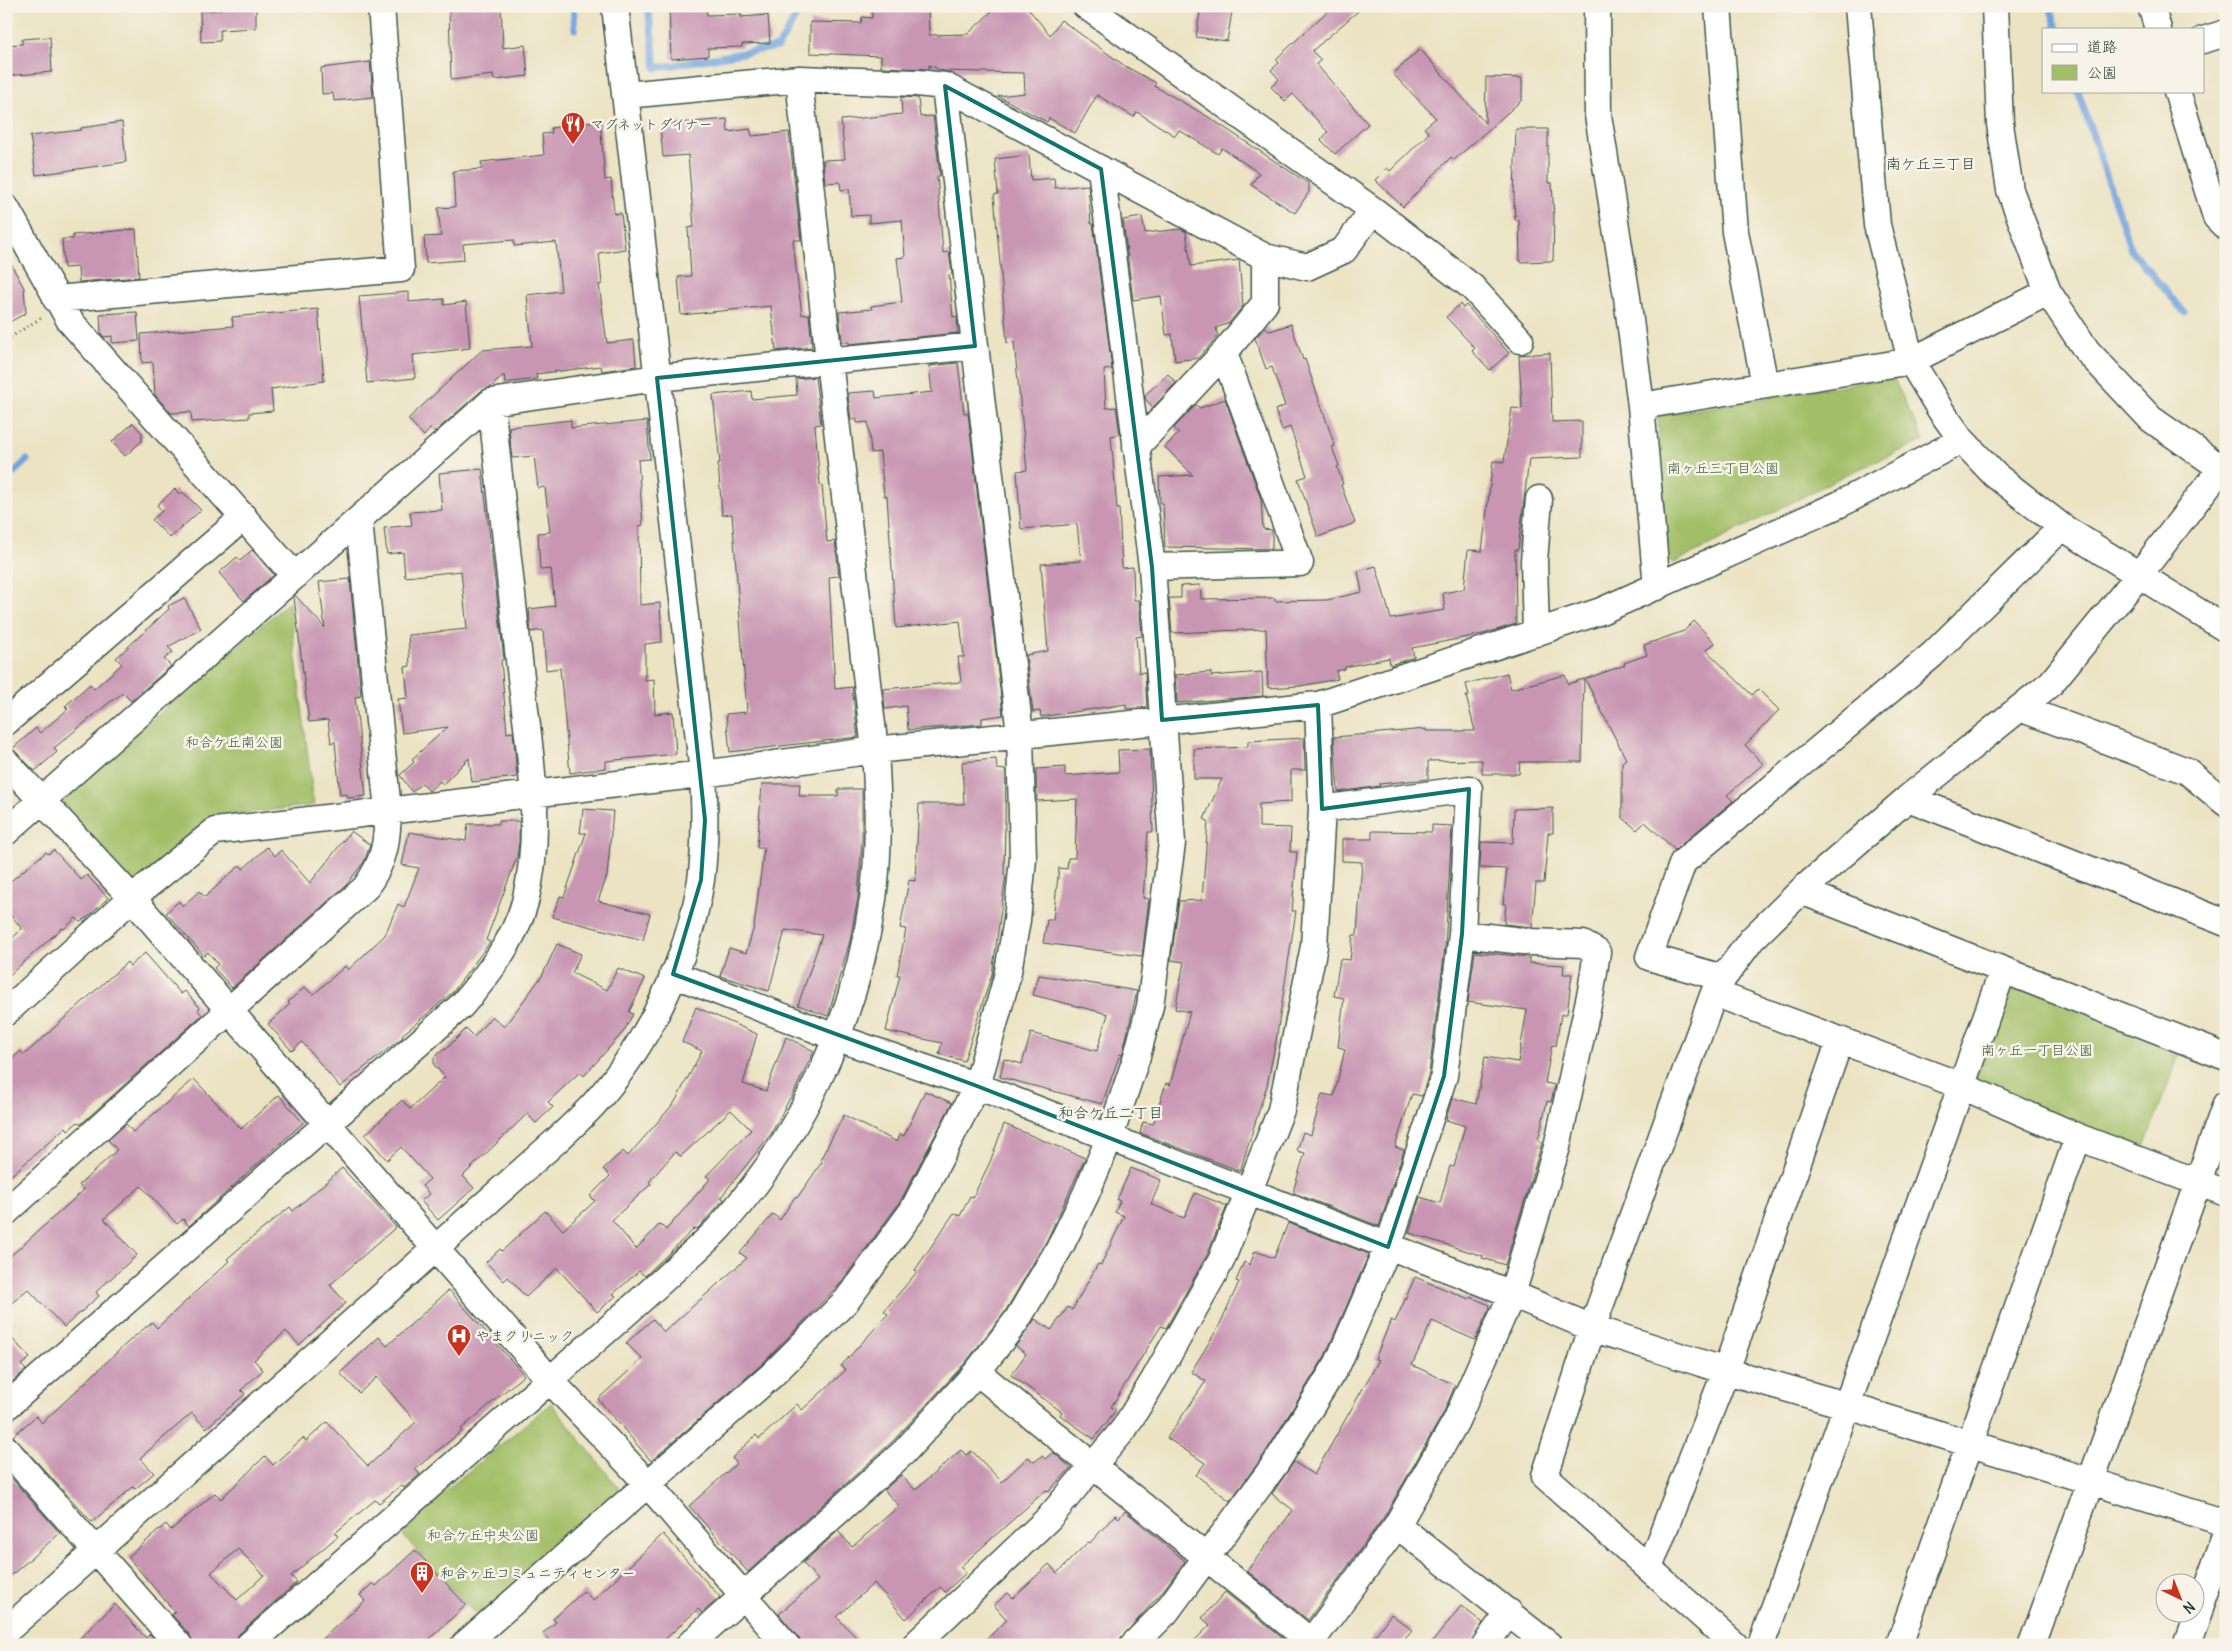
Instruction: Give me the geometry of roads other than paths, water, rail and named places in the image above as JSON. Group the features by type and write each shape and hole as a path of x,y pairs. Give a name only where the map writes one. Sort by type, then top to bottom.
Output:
{"street":[{"path":"58,302 401,270 381,6"},
{"path":"6,1632 556,1141 594,1104 623,1067 651,1022 673,974 691,923 701,880 705,820 703,774 615,6"},
{"path":"1086,6 1373,210 1472,287 1520,340"},
{"path":"1597,6 1598,115 1627,297 1641,406 1657,587"},
{"path":"1718,6 1735,232 1765,385"},
{"path":"1858,6 1877,225 1912,361 1941,411 1962,440 1995,475 2062,527 2226,629"},
{"path":"1735,1645 1545,1476 1592,1328 1718,985 1752,939 1801,891 1908,798 2051,683 2139,576 2223,465 2152,419 2087,351 2048,292 2010,190 2000,124 1995,6"},
{"path":"2152,6 2158,28"},
{"path":"2204,40 2226,32"},
{"path":"625,95 799,79 917,83 945,86 1265,257 1307,267 1344,250 1373,210"},
{"path":"249,1645 650,1292 718,1228 764,1172 791,1132 850,1004 874,898 879,839 875,750 829,361 799,79"},
{"path":"464,1645 647,1482 772,1375 847,1300 913,1210 977,1086 1007,977 1017,920 1023,859 1020,734 945,86"},
{"path":"2177,92 2216,217 2226,227"},
{"path":"689,1645 904,1452 977,1372 1017,1320 1060,1247 1086,1194 1109,1139 1137,1056 1150,1006 1170,853 1152,567 1101,169"},
{"path":"6,208 70,321 295,576"},
{"path":"1136,447 1224,352 1265,304 1265,257"},
{"path":"1641,406 1912,361 2048,292"},
{"path":"6,832 491,402 657,378 975,346"},
{"path":"1152,567 1300,563 1224,352"},
{"path":"6,1407 462,1005 487,976 508,941 524,905 532,867 534,794 491,402"},
{"path":"6,1012 132,898 215,831 703,774 875,750 1318,705 1600,611 1840,504 1962,440"},
{"path":"1536,633 1534,561 1539,499"},
{"path":"6,722 244,517"},
{"path":"6,1212 366,888 385,854 388,811 359,521"},
{"path":"2062,527 1932,655 1683,862 1649,958 1718,985 1840,1040 1962,1086 2078,1137 2226,1193"},
{"path":"915,1645 1049,1518 1124,1429 1159,1372 1221,1261 1281,1110 1314,946 1322,809 1318,705"},
{"path":"2020,708 2187,771 2226,803"},
{"path":"6,762 132,898 550,1380 647,1482 786,1645"},
{"path":"1133,1645 1166,1612 1276,1463 1338,1364 1388,1247 1444,1076 1462,934 1469,789 1322,809"},
{"path":"1908,798 2226,923"},
{"path":"1801,891 2226,1057"},
{"path":"977,1372 1207,1557 1311,1644 1397,1525 1456,1421 1512,1294 1558,1147 1591,991 1596,952 1584,944 1532,942 1462,934"},
{"path":"1761,1645 2003,970"},
{"path":"673,974 836,1037 977,1086 1109,1139 1512,1294 1592,1328 1726,1371 1846,1405 2226,1523"},
{"path":"1649,1568 1726,1371 1840,1040"},
{"path":"2032,1645 2089,1481 2199,1183 2226,1104"},
{"path":"1899,1645 2078,1137"},
{"path":"6,1449 179,1645"},
{"path":"1397,1525 1549,1645"},
{"path":"2186,1645 2226,1534"},
{"path":"1484,1645 1509,1612"}],"waterway":[{"path":"573,6 575,29"},
{"path":"648,6 656,68 778,47 802,6"},
{"path":"856,6 865,7"},
{"path":"2050,6 2057,28"},
{"path":"2078,92 2131,250 2184,312"},
{"path":"6,480 27,460"}],"place":[{"name":"マグネットダイナー","path":"573,145"},
{"name":"やまクリニック","path":"459,1357"},
{"name":"和合ヶ丘コミュニティセンター","path":"422,1594"}],"district":[{"name":"南ケ丘三丁目","path":"1931,164"},
{"name":"和合ケ丘二丁目","path":"1111,1113"}],"park label":[{"name":"南ヶ丘三丁目公園","path":"1723,468"},
{"name":"和合ケ丘南公園","path":"234,742"},
{"name":"南ヶ丘一丁目公園","path":"2037,1050"},
{"name":"和合ケ丘中央公園","path":"483,1535"}]}
